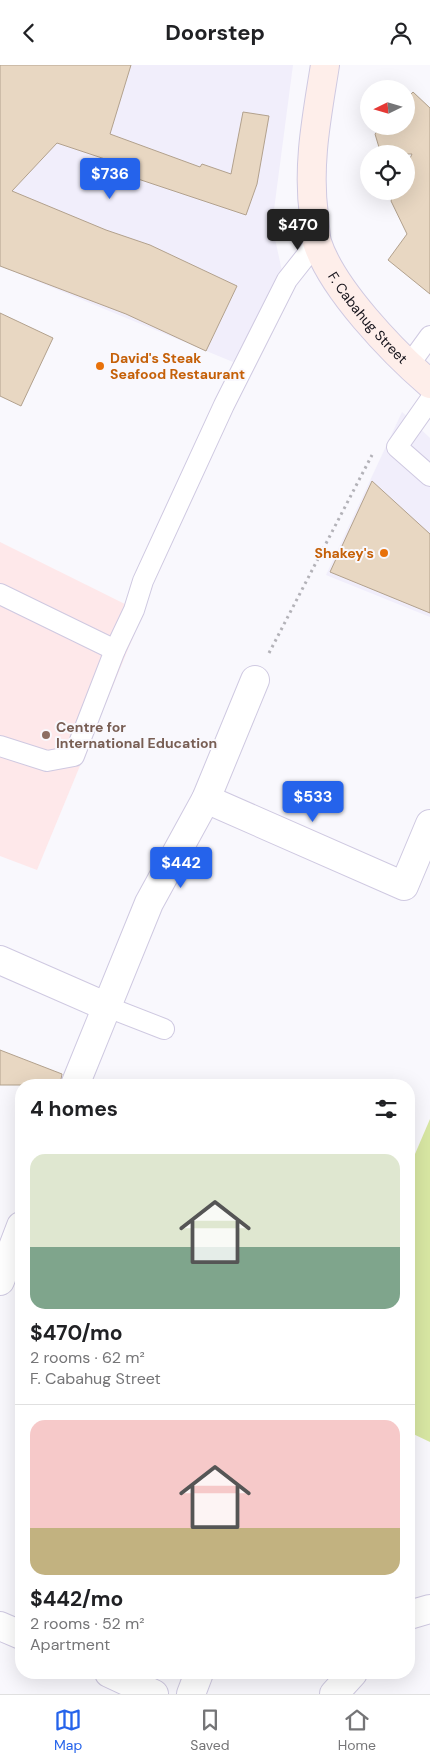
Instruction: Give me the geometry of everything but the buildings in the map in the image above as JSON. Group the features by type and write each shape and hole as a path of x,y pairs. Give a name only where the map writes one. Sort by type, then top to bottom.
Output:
{"main road":[{"name":"F. Cabahug Street","path":"326,65 312,151 311,193 317,242 343,292 409,365 430,384"}],"street":[{"path":"77,1079 148,903 206,799 255,680"},
{"path":"206,799 404,886 430,824"},
{"path":"0,960 105,1006"},
{"path":"0,1281 15,1242"},
{"path":"415,1613 430,1609"},
{"path":"0,1626 15,1632"},
{"path":"122,1679 154,1694"},
{"path":"191,1694 197,1679"},
{"path":"334,1694 348,1679"}],"lane":[{"path":"0,746 47,761 74,756 116,650 134,611 143,581 224,405 288,280 317,242"},
{"path":"409,365 430,336"},
{"path":"430,400 397,447 430,476"},
{"path":"0,594 116,650"},
{"path":"105,1006 164,1029"}],"path":[{"path":"255,680 373,453"}],"shaded area":[{"path":"0,65 293,65 272,225 282,271 233,362 0,266"},
{"name":"Shakey's","path":"402,412 430,438 430,617 326,575"},
{"name":"Centre for International Education","path":"0,542 143,613 37,870 0,856"}],"green space":[{"path":"430,1119 430,1442 415,1435 415,1154"}],"place":[{"name":"David's Steak Seafood Restaurant","path":"100,366"},
{"name":"Shakey's","path":"384,553"},
{"name":"Centre for International Education","path":"46,735"}]}
